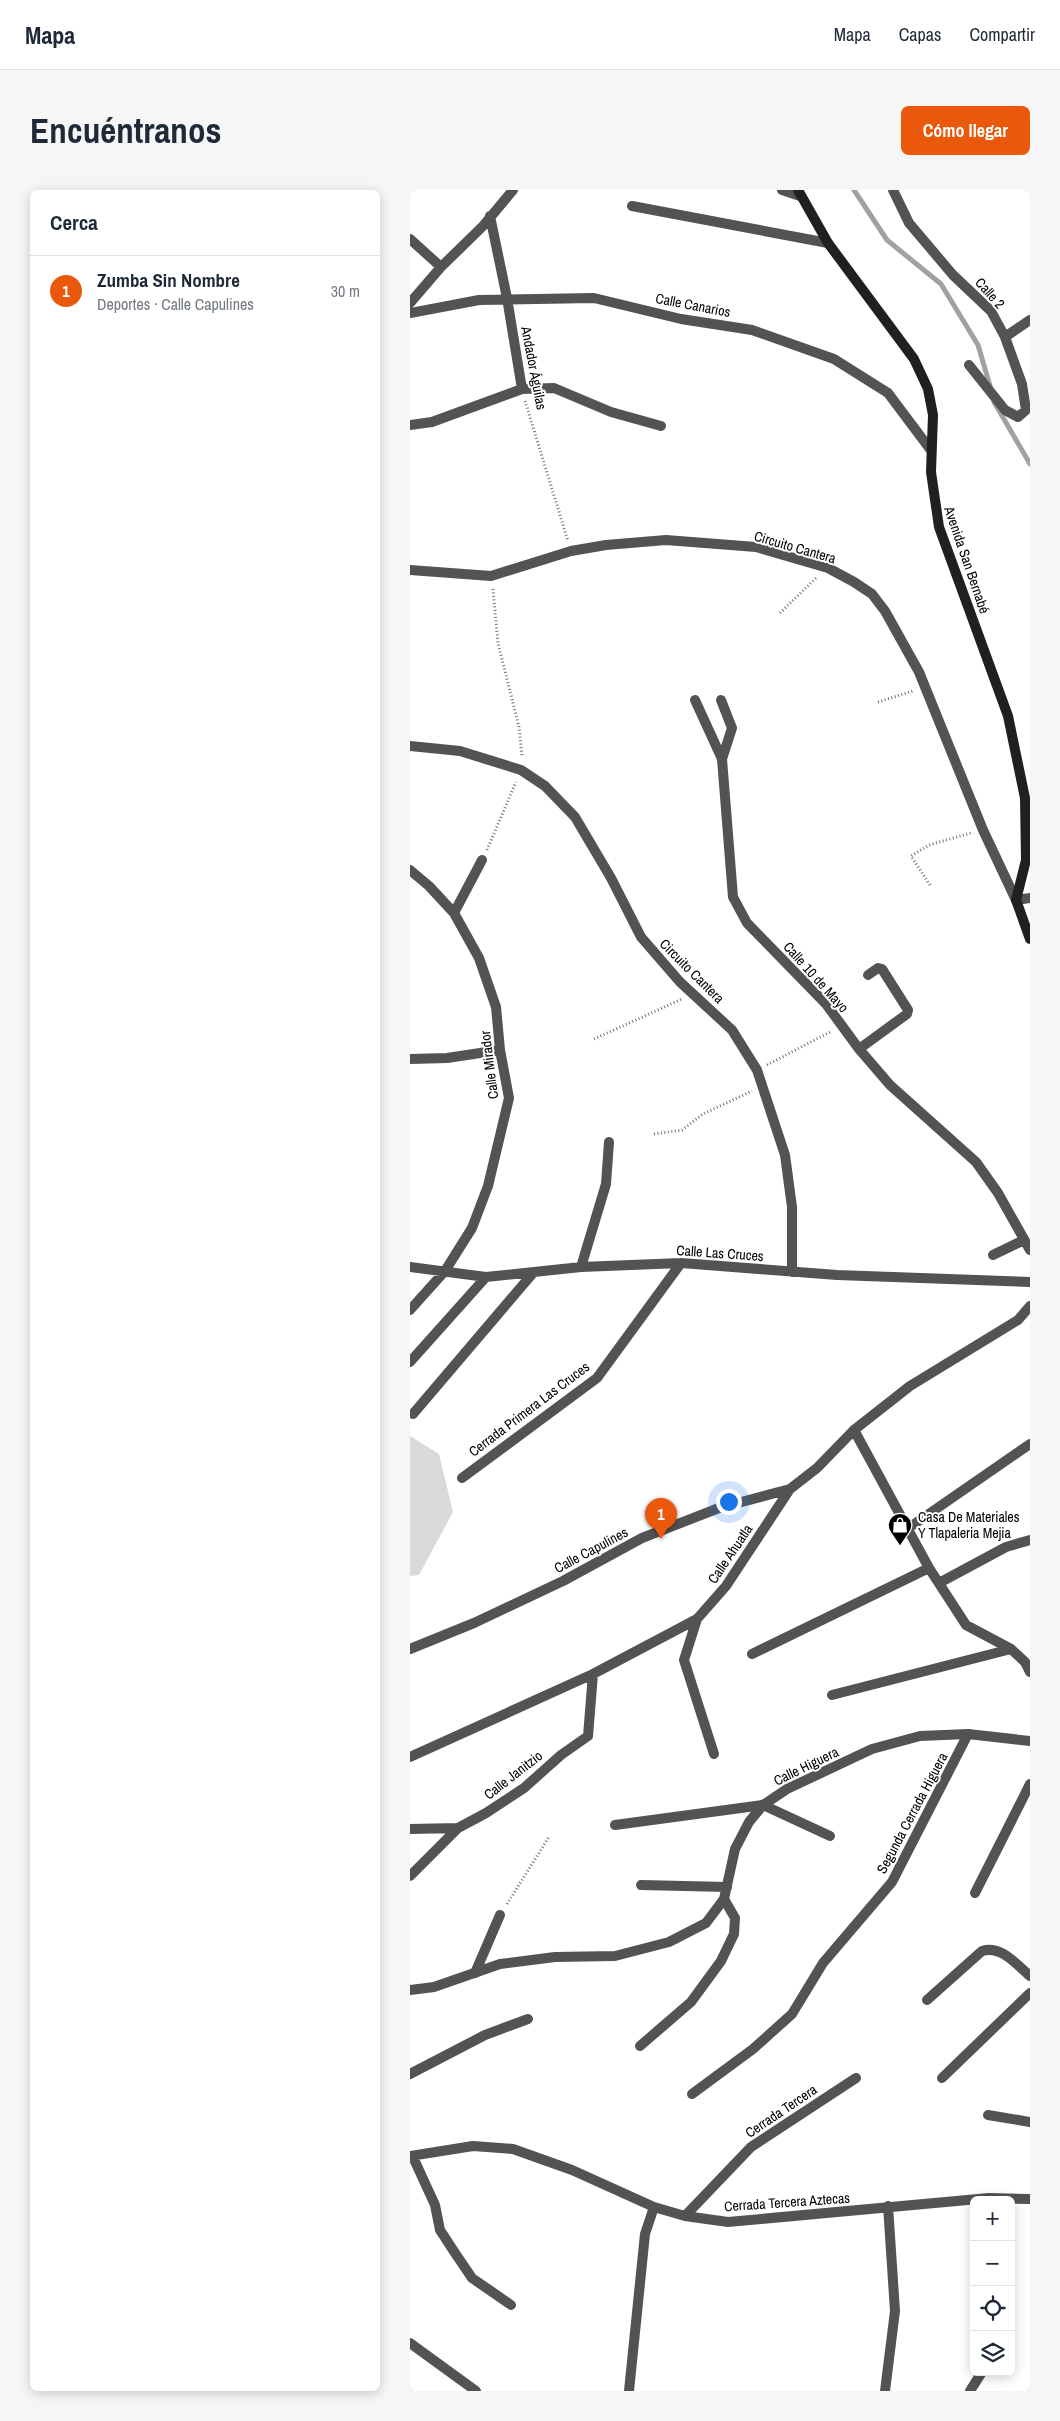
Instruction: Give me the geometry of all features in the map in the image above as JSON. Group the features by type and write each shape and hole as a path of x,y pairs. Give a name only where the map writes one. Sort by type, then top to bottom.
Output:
{"main road":[{"name":"Avenida San Bernabé","path":"799,193 828,243 914,358 931,401 934,415 930,449 931,480 939,528 1008,716 1024,798 1026,860 1016,900"},
{"path":"1016,900 1030,939"}],"street":[{"path":"410,303 441,267 483,226 514,190"},
{"path":"782,190 799,193"},
{"name":"Calle 2","path":"893,190 909,223 953,275 991,311 1004,337 1022,384 1026,410 1018,417 1005,410 968,364"},
{"path":"632,206 828,243"},
{"name":"Andador Águilas","path":"490,216 507,298 522,389"},
{"path":"410,239 441,267"},
{"name":"Calle Canarios","path":"410,312 479,300 507,298 594,298 680,319 752,330 834,359 888,393 930,449"},
{"path":"1004,337 1030,320"},
{"path":"410,425 432,422 522,389 554,388 611,412 661,426"},
{"name":"Circuito Cantera","path":"491,576 571,551 606,545 666,540 756,547 828,568 872,594 885,611 925,686 983,830 1016,900"},
{"path":"410,570 491,576"},
{"name":"Calle 10 de Mayo","path":"695,700 722,759 733,897 747,923 826,1004 859,1049 890,1085 976,1162 998,1193 1030,1250"},
{"path":"721,700 732,728 722,759"},
{"name":"Circuito Cantera","path":"410,746 460,751 521,770 545,786 575,817 611,878 641,937 680,982 732,1030 757,1070 785,1155 792,1207 792,1272"},
{"path":"454,913 482,860"},
{"name":"Calle Mirador","path":"410,870 429,886 454,913 464,928 489,983 496,1007 500,1050 509,1098 488,1186 472,1228 445,1272 410,1310"},
{"path":"1016,900 1030,898"},
{"path":"859,1049 907,1014 908,1010 882,969 878,968 868,975"},
{"path":"410,1058 447,1058 500,1050"},
{"path":"581,1267 606,1184 609,1142"},
{"path":"993,1255 1024,1240"},
{"name":"Calle Las Cruces","path":"410,1267 486,1277 581,1267 682,1263 836,1276 1030,1282"},
{"name":"Cerrada Primera Las Cruces","path":"462,1478 596,1378 682,1263"},
{"path":"413,1414 534,1273"},
{"path":"410,1362 486,1277"},
{"name":"Calle Ahuatla","path":"410,1757 593,1674 697,1620 726,1586 790,1489 817,1468 854,1430 910,1386 1018,1320 1030,1306"},
{"path":"854,1430 929,1568 966,1625 1010,1649 1025,1662 1030,1672"},
{"path":"907,1529 1030,1444"},
{"name":"Calle Capulines","path":"410,1650 474,1623 563,1581 642,1538 719,1508 790,1489"},
{"path":"939,1583 1006,1547 1030,1540"},
{"path":"752,1654 929,1568"},
{"path":"697,1620 684,1660 714,1754"},
{"path":"832,1695 1010,1649"},
{"name":"Calle Janitzio","path":"410,1876 458,1828 486,1813 524,1788 561,1755 588,1736 593,1674"},
{"name":"Calle Higuera","path":"410,1990 434,1987 500,1964 554,1957 615,1956 669,1942 706,1923 724,1899 736,1849 749,1822 763,1805 786,1789 872,1749 920,1736 968,1734 1030,1741"},
{"name":"Segunda Cerrada Higuera","path":"692,2094 753,2048 792,2014 823,1963 892,1882 968,1734"},
{"path":"975,1893 1030,1784"},
{"path":"615,1825 763,1805 830,1836"},
{"path":"410,1829 458,1828"},
{"path":"641,1885 727,1887"},
{"path":"640,2046 690,2002 721,1961 734,1934 734,1918 724,1899"},
{"path":"475,1973 500,1916"},
{"path":"926,2000 982,1951 991,1948 1000,1951 1030,1976"},
{"path":"942,2078 1030,1994"},
{"path":"410,2074 485,2035 528,2019"},
{"name":"Cerrada Tercera","path":"684,2216 751,2147 856,2078"},
{"path":"988,2115 1030,2122"},
{"name":"Cerrada Tercera Aztecas","path":"412,2156 473,2146 514,2149 572,2170 654,2207 684,2216 728,2222 834,2214 888,2206 970,2200"},
{"path":"412,2156 435,2205 440,2230 455,2253 472,2278 511,2305"},
{"name":"Cerrada Tercera Aztecas","path":"1015,2199 1030,2199"},
{"path":"885,2391 896,2311 888,2206"},
{"path":"629,2391 645,2234 654,2207"},
{"path":"410,2343 476,2391"},
{"path":"970,2391 979,2376"}],"path":[{"name":"Andador Águilas","path":"522,389 571,551"},
{"path":"780,613 828,568"},
{"path":"482,860 521,770 522,755 519,727 498,643 491,576"},
{"path":"878,702 925,686"},
{"path":"930,885 911,856 929,845 983,830"},
{"path":"594,1040 694,994"},
{"path":"757,1070 842,1026"},
{"path":"654,1134 682,1130 702,1114 762,1086"},
{"path":"500,1916 549,1837"}],"shaded area":[{"path":"410,1436 439,1454 453,1512 419,1575 410,1576"}],"waterway":[{"path":"854,190 887,240 941,284 978,345 990,386"},
{"path":"994,402 1030,464"}],"place":[{"name":"Zumba Sin Nombre","path":"661,1539"},
{"name":"Casa De Materiales Y Tlapaleria Mejia","path":"900,1546"}]}
